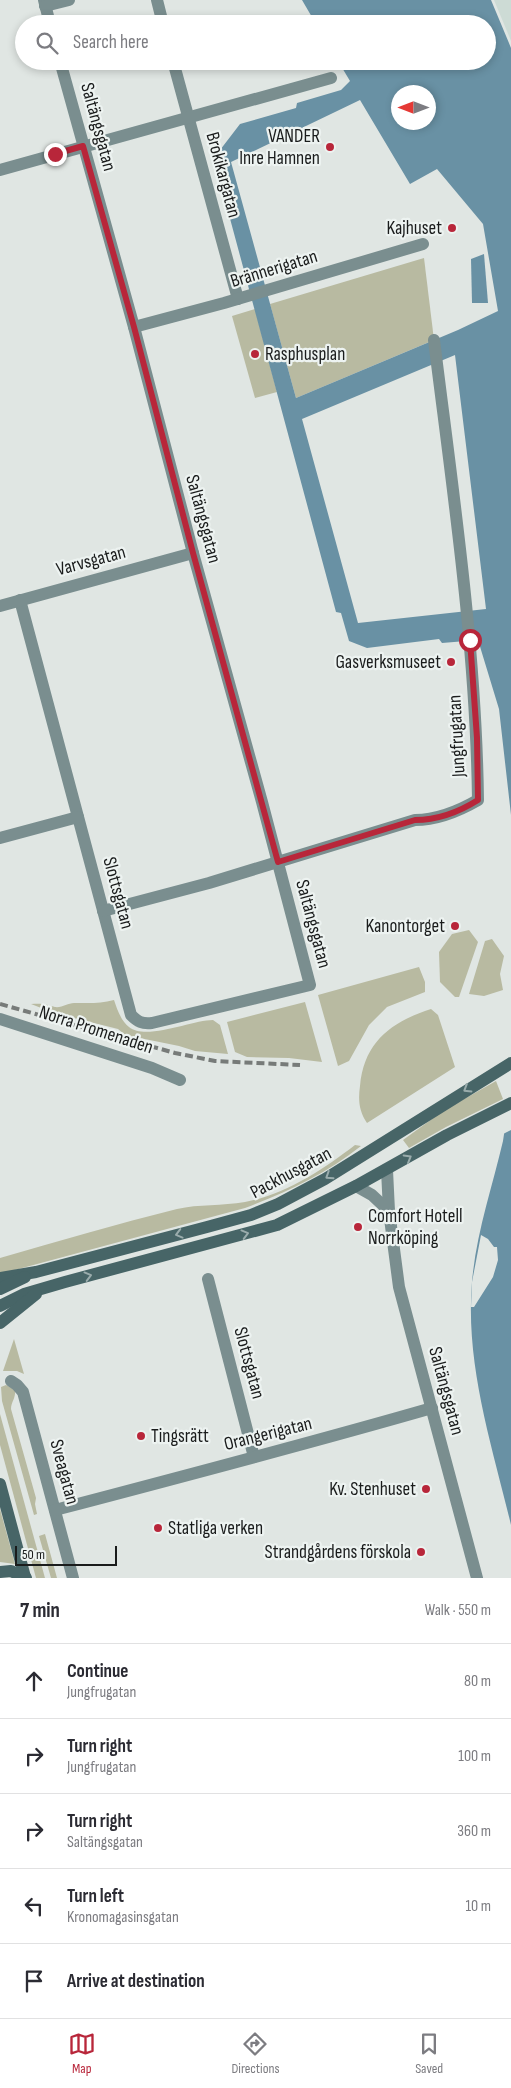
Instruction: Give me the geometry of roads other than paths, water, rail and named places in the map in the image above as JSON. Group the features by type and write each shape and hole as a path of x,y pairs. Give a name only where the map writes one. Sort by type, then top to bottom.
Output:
{"main road":[{"name":"Packhusgatan","path":"0,1278 36,1272 250,1215 278,1204 325,1179 510,1063"},
{"name":"Packhusgatan","path":"0,1306 9,1300 42,1290 277,1225 387,1170 447,1135 507,1104"},
{"name":"Packhusgatan","path":"0,1289 36,1272"},
{"name":"Packhusgatan","path":"0,1323 42,1290"},
{"path":"0,1476 26,1578"},
{"path":"0,1572 11,1571 26,1578"}],"street":[{"path":"44,3 69,0"},
{"path":"156,0 160,15"},
{"name":"Saltängsgatan","path":"62,70 134,327 310,985"},
{"name":"Brokikargatan","path":"175,70 188,118 243,297"},
{"path":"0,170 331,78"},
{"name":"Brännerigatan","path":"134,327 423,244"},
{"name":"Jungfrugatan","path":"103,911 209,883 415,820 431,820 465,808 478,800 477,738 470,640 454,491 434,340"},
{"name":"Varvsgatan","path":"0,606 193,553"},
{"name":"Slottsgatan","path":"20,600 131,1015 137,1021 144,1024 310,985"},
{"path":"0,838 78,817"},
{"name":"Norra Promenaden","path":"0,1019 152,1068 180,1080"},
{"name":"Saltängsgatan","path":"387,1170 389,1212 399,1287 477,1578"},
{"path":"356,1186 372,1195 389,1212"},
{"name":"Slottsgatan","path":"208,1279 254,1457"},
{"name":"Sveagatan","path":"11,1381 17,1384 23,1392 73,1578"},
{"name":"Orangerigatan","path":"55,1510 282,1451 432,1408"}],"water":[{"path":"302,0 491,0 511,48 511,815 499,709 478,640 442,643 439,639 367,648 349,641 341,613 336,612 218,174 221,171 217,154 240,124 296,108 297,103 341,90 350,81 343,70 496,70 496,15 311,15","holes":["360,100 410,184 437,169 483,224 498,311 458,330 296,398 231,162","455,355 486,609 358,623 302,419"]},
{"path":"484,254 488,303 472,303 471,259"},
{"path":"511,1073 511,1525 488,1435 476,1374 472,1344 471,1313 472,1282 477,1246 503,1141"}],"railway":[{"path":"0,1004 175,1053 215,1061 300,1065"}],"place":[{"name":"VANDER Inre Hamnen","path":"330,147"},
{"name":"Kajhuset","path":"452,228"},
{"name":"Rasphusplan","path":"255,354"},
{"name":"Gasverksmuseet","path":"451,662"},
{"name":"Kanontorget","path":"455,926"},
{"name":"Comfort Hotell Norrköping","path":"358,1227"},
{"name":"Tingsrätt","path":"141,1436"},
{"name":"Kv. Stenhuset","path":"426,1489"},
{"name":"Statliga verken","path":"158,1528"},
{"name":"Strandgårdens förskola","path":"421,1552"}]}
